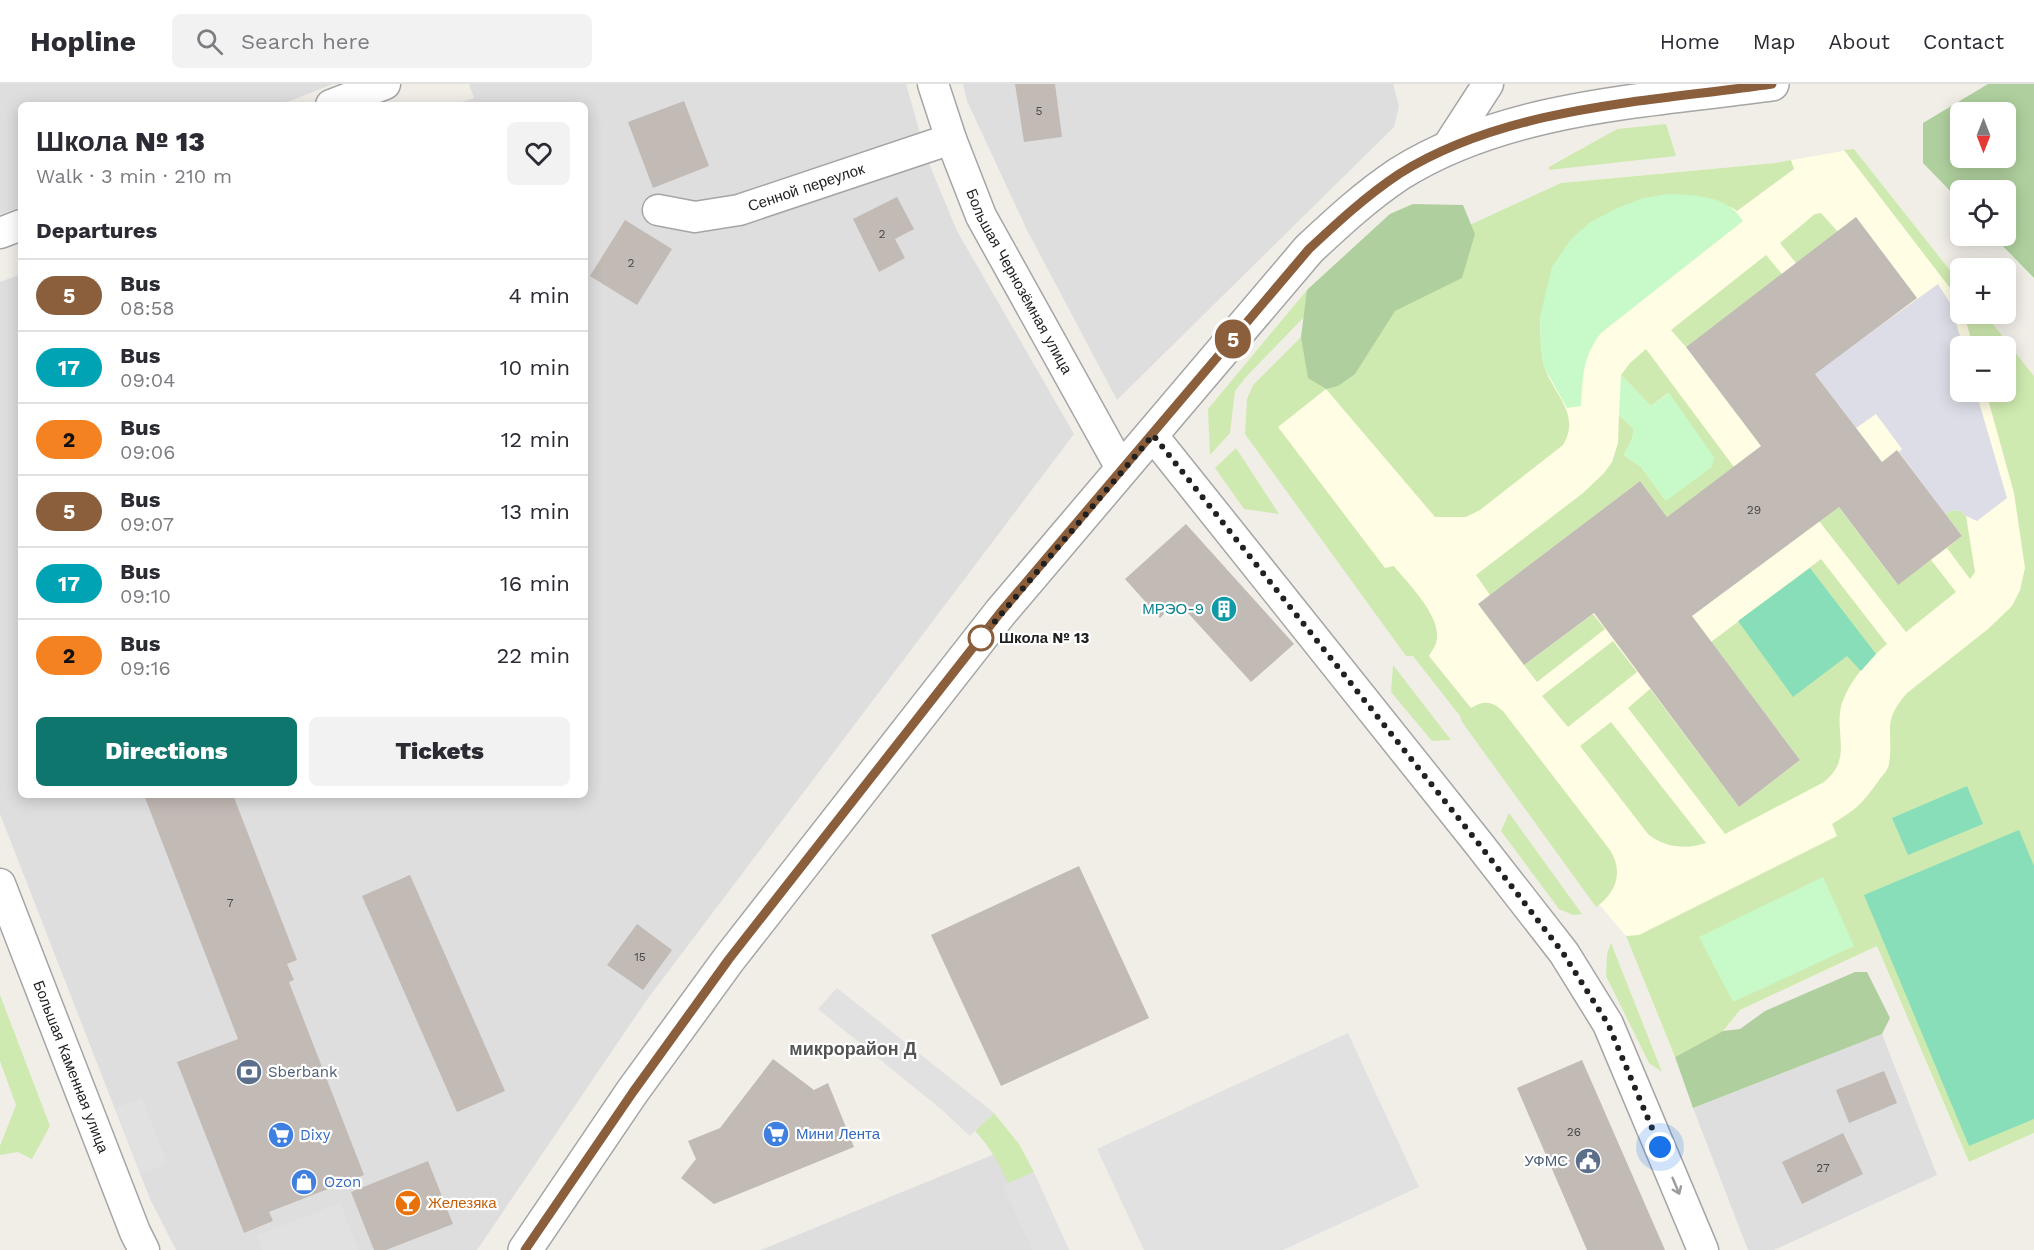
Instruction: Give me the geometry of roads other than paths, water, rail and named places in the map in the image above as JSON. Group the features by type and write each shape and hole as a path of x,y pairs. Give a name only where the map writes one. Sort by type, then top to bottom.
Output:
{"street":[{"path":"339,102 386,84"},
{"name":"Большая Чернозёмная улица","path":"933,84 951,139 981,216 1122,470"},
{"path":"1446,149 1488,84"},
{"path":"525,1250 633,1092 729,959 1000,613 1309,249 1360,201 1401,173 1446,149 1496,130 1543,117 1772,84"},
{"name":"Сенной переулок","path":"658,210 695,218 739,210 951,139"},
{"path":"0,233 18,226"},
{"path":"1153,435 1486,852 1563,953 1608,1024 1703,1250"},
{"name":"Большая Каменная улица","path":"0,884 144,1250"}],"place":[{"name":"МРЭО-9","path":"1224,609"},
{"name":"Школа № 13","path":"981,638"},
{"name":"Sberbank","path":"249,1072"},
{"name":"Мини Лента","path":"776,1134"},
{"name":"Dixy","path":"281,1135"},
{"name":"УФМС","path":"1588,1161"},
{"name":"Ozon","path":"304,1182"},
{"name":"Железяка","path":"408,1203"}],"district":[{"name":"микрорайон Д","path":"853,1048"}]}
